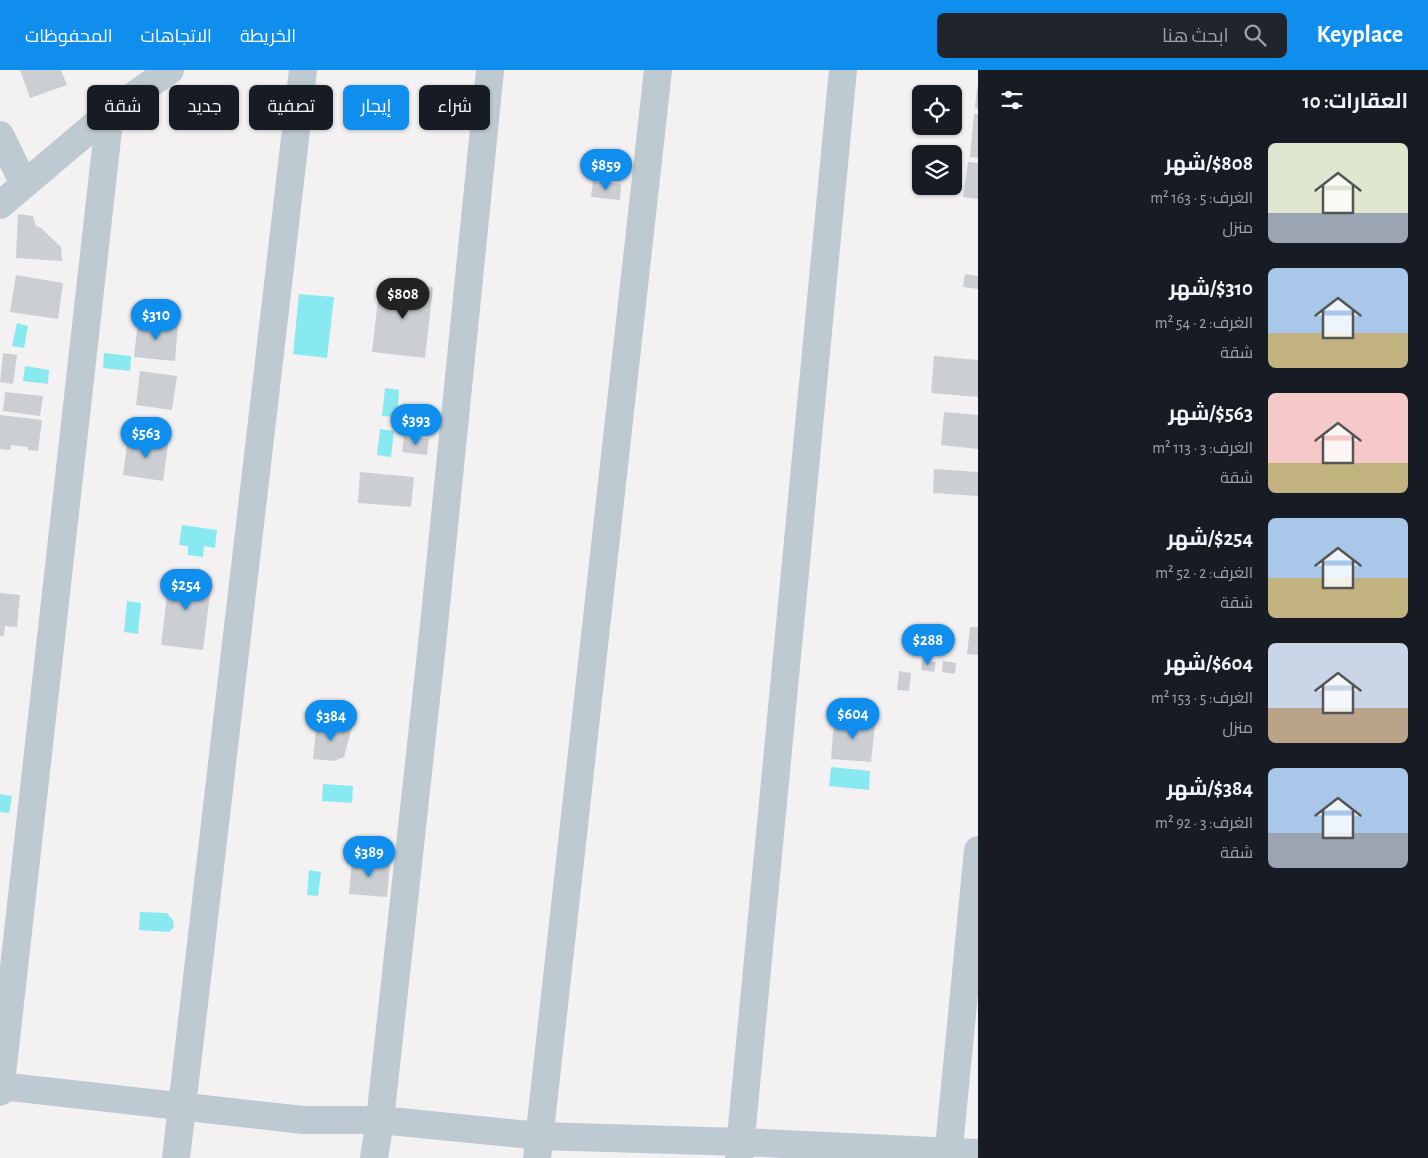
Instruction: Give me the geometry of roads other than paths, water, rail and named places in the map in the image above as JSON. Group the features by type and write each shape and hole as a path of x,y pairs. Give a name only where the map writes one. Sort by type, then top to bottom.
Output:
{"street":[{"path":"176,1158 303,70"},
{"path":"374,1158 380,1120 433,635 490,70"},
{"path":"538,1147 658,70"},
{"path":"740,1150 843,70"},
{"path":"145,85 161,73"},
{"path":"0,205 88,130"},
{"path":"108,130 0,1088 303,1120 380,1120 538,1147 949,1155 978,1153"},
{"path":"0,134 24,184"},
{"path":"949,1155 978,850"}],"water":[{"path":"299,294 334,297 327,358 293,354"},
{"path":"17,323 28,326 24,348 12,346"},
{"path":"104,353 131,356 130,371 103,368"},
{"path":"25,366 49,370 48,384 23,381"},
{"path":"385,388 399,390 397,417 382,416"},
{"path":"380,429 394,431 391,457 377,455"},
{"path":"182,525 217,530 215,548 204,546 203,557 188,555 188,546 179,545"},
{"path":"127,601 141,603 138,634 124,632"},
{"path":"831,767 870,771 869,790 829,786"},
{"path":"323,784 353,786 352,803 322,801"},
{"path":"0,794 12,796 9,813 0,812"},
{"path":"309,870 321,872 318,896 307,895"},
{"path":"140,912 167,913 173,920 174,927 169,932 139,930"}]}
